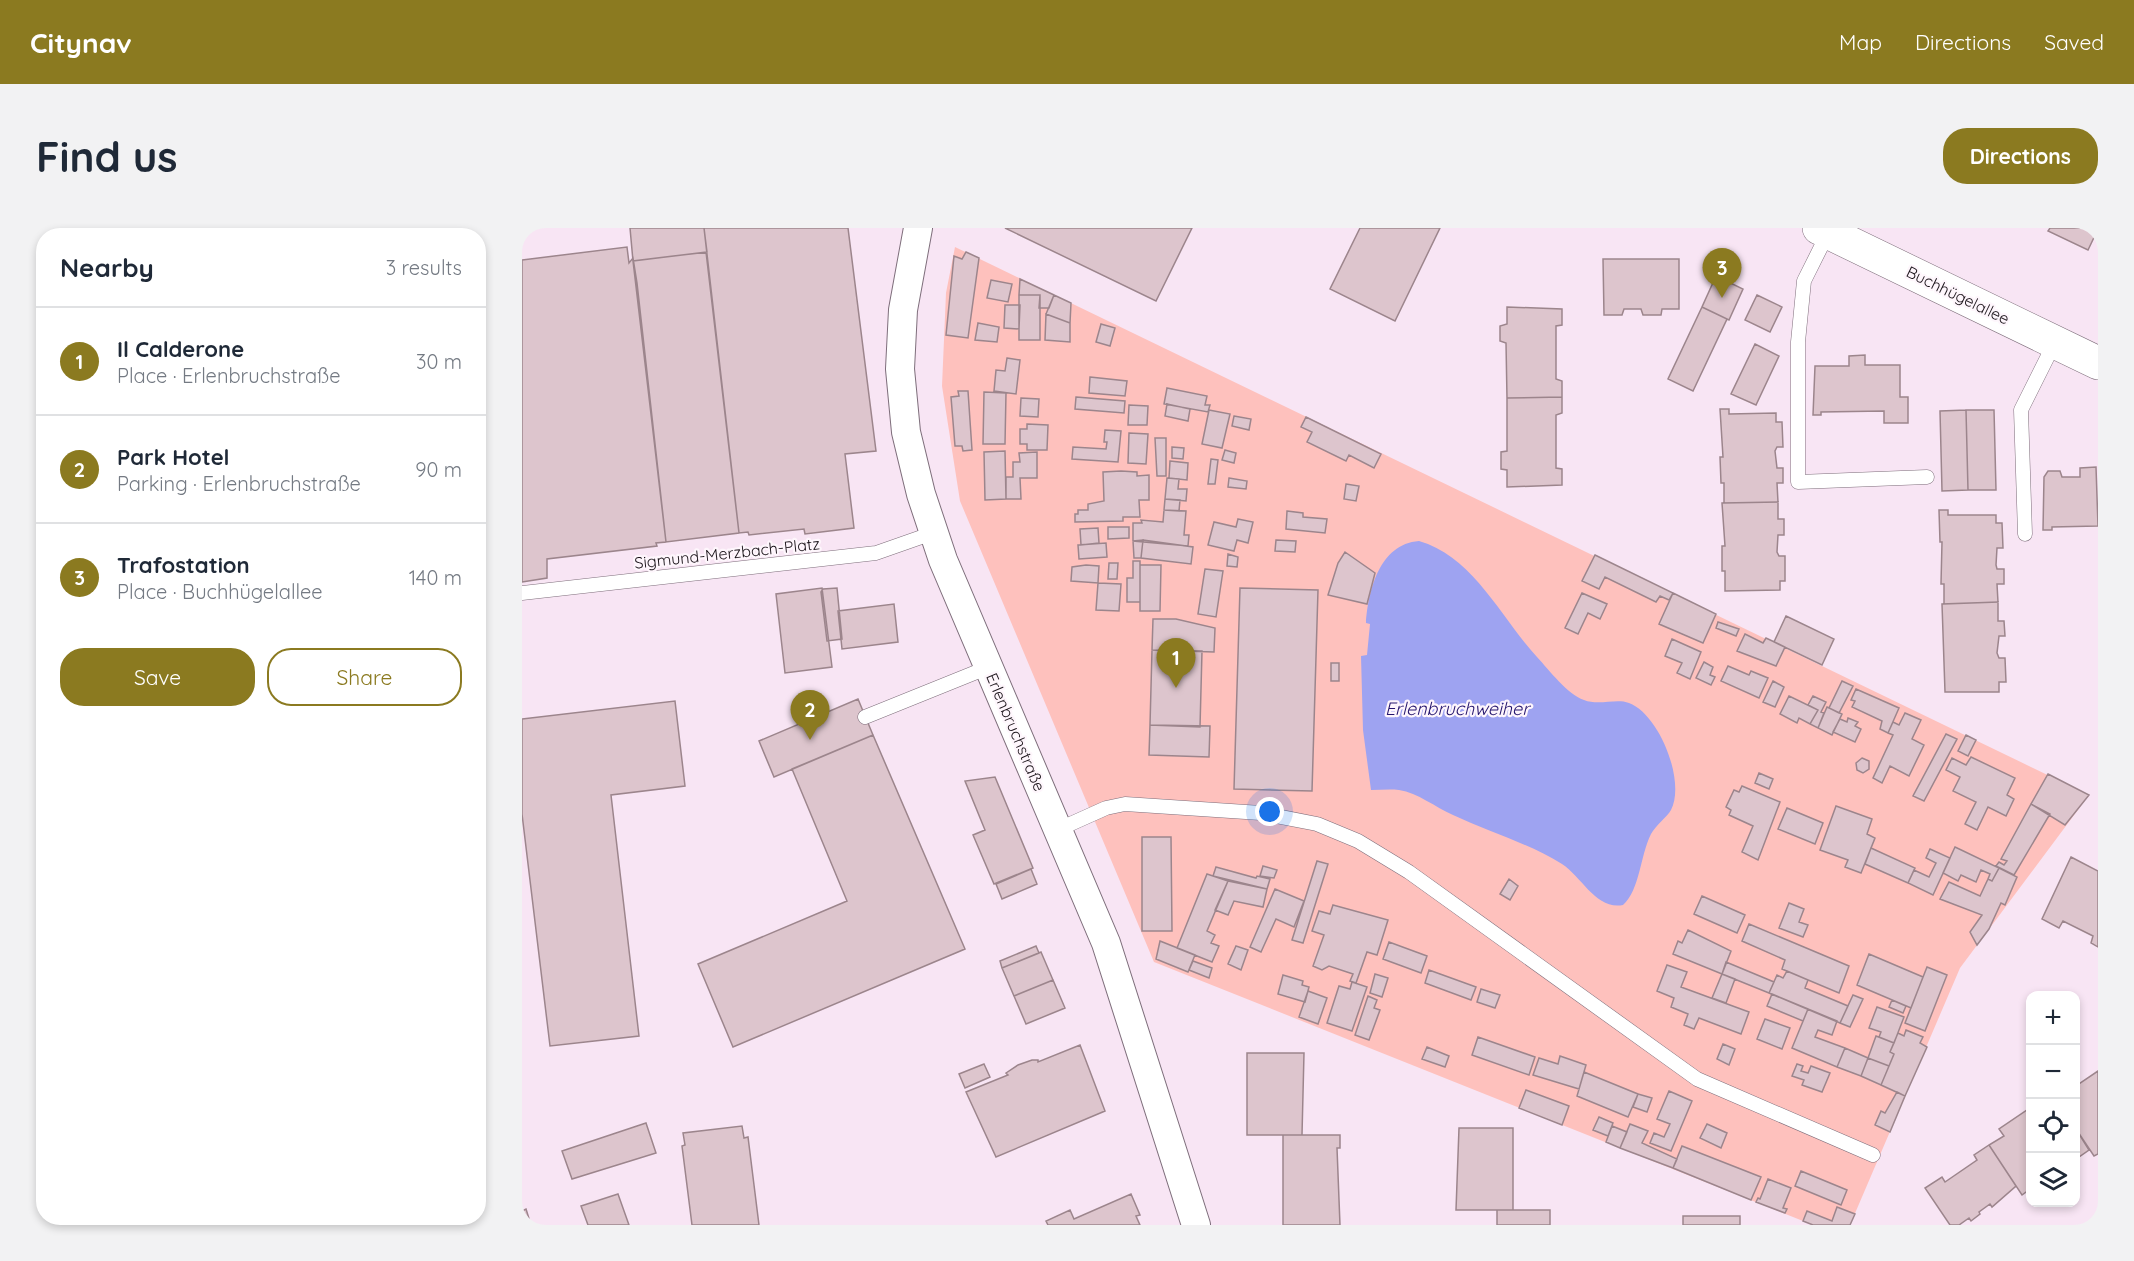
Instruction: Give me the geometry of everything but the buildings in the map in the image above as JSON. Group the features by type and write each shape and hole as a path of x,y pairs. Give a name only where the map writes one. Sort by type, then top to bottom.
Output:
{"street":[{"name":"Erlenbruchstraße","path":"918,228 903,310 901,379 906,432 933,533 1117,973 1196,1225"},
{"name":"Buchhügelallee","path":"1824,230 2098,363"}],"lane":[{"path":"1824,230 1804,281 1798,342 1798,482 1928,477"},
{"path":"2025,534 2021,410 2055,342"},
{"name":"Sigmund-Merzbach-Platz","path":"522,593 876,553 933,533"},
{"path":"865,717 989,668"},
{"path":"1057,830 1106,808 1125,804 1261,813 1317,824 1335,831 1358,841 1409,872 1697,1079 1873,1155"}],"shaded area":[{"path":"955,247 2089,795 1960,968 1850,1225 1813,1225 1154,962 960,501 942,386 946,293"}],"water":[{"name":"Erlenbruchweiher","path":"1419,541 1456,560 1471,574 1537,657 1571,693 1590,702 1629,703 1650,720 1659,734 1672,766 1675,798 1671,810 1651,834 1633,891 1623,905 1605,903 1597,898 1570,870 1536,850 1453,815 1413,794 1399,790 1371,790 1363,730 1361,656 1367,655 1370,624 1366,623 1367,611 1373,584 1385,560 1405,544"}],"place":[{"name":"Trafostation","path":"1722,298"},
{"name":"Il Calderone","path":"1176,688"},
{"name":"Park Hotel","path":"810,740"}]}
